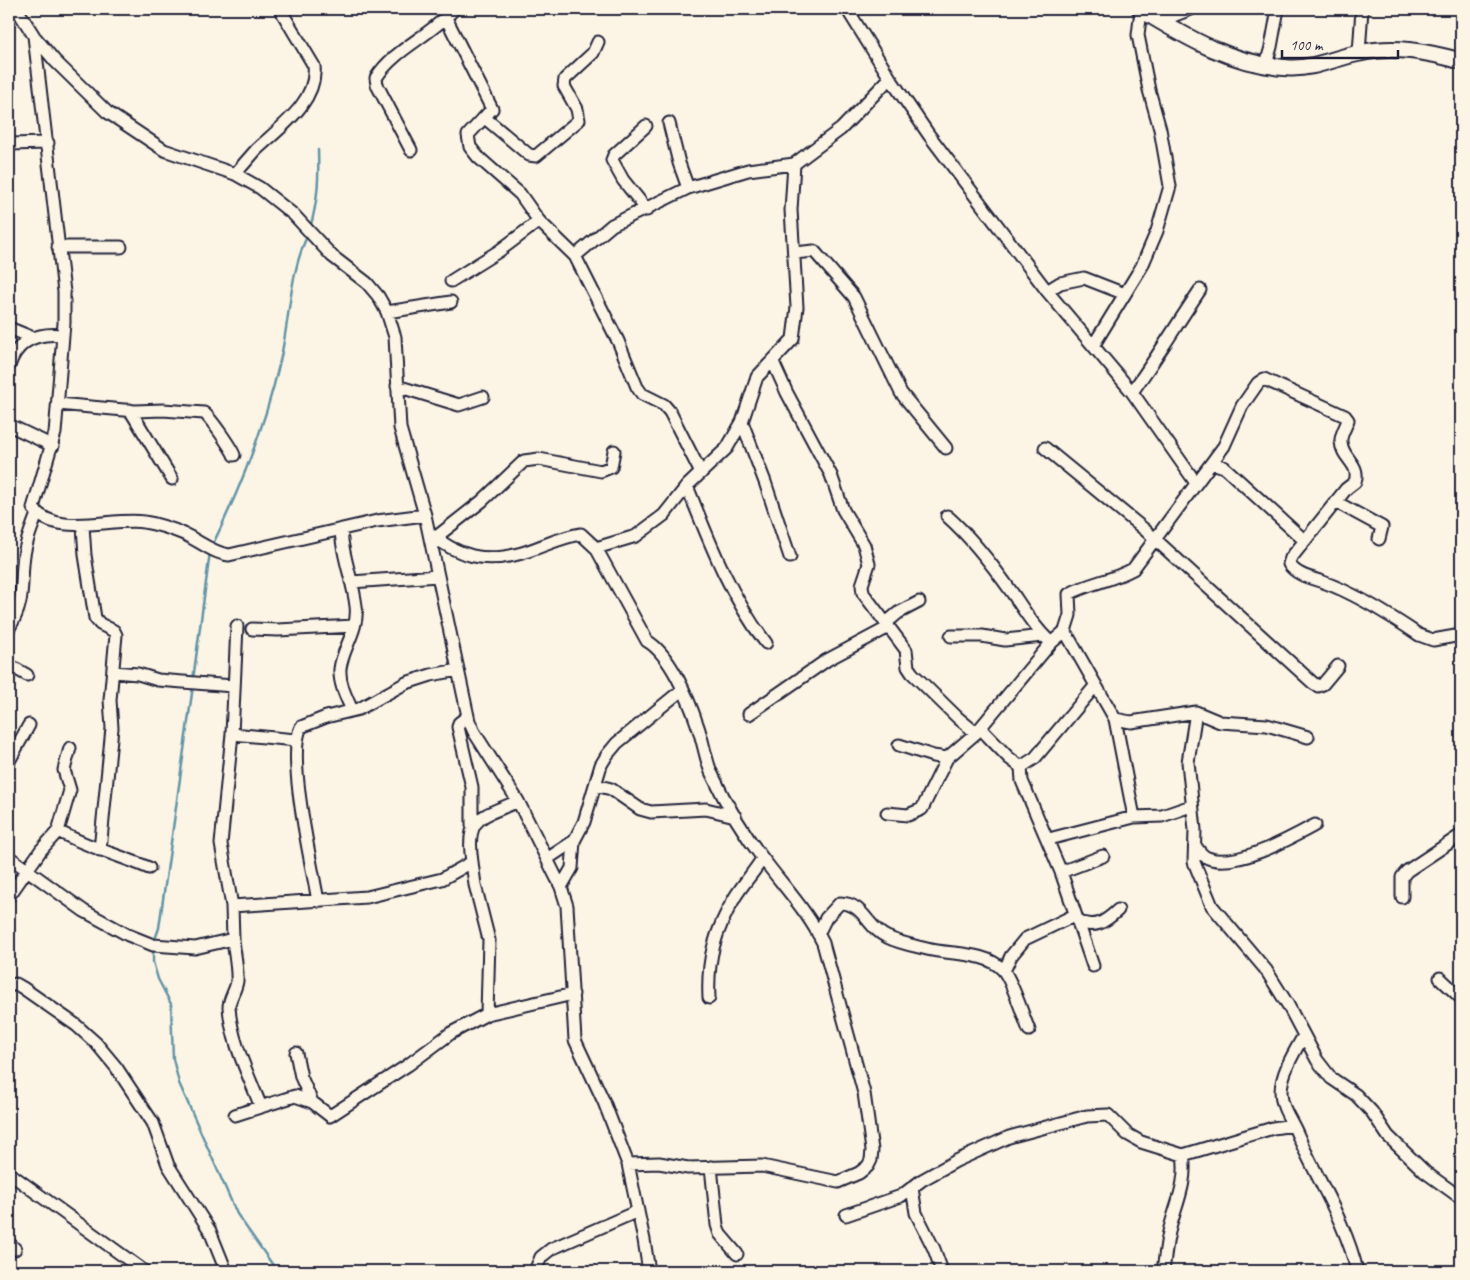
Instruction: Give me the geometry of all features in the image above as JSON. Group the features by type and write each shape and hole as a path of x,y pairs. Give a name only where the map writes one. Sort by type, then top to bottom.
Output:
{"main road":[{"path":"1141,9 1170,17 1202,46 1244,62 1290,68 1332,62 1360,53 1397,49 1433,53 1461,61"}],"street":[{"path":"17,9 34,36 55,61 107,112 164,150 235,174 260,188 294,215 332,256 367,283 387,312 395,337 400,428 432,536 438,576 468,716 474,732 518,801 562,887 567,906 575,1040 604,1102 628,1164 648,1271"},
{"path":"235,174 254,152 291,119 310,92 315,77 314,66 280,9"},
{"path":"412,150 377,85 376,78 392,60 446,18 454,9"},
{"path":"847,9 890,78 929,135 1047,291 1132,392 1196,484"},
{"path":"1093,346 1142,266 1157,231 1170,186 1160,129 1149,90 1138,35 1141,9"},
{"path":"1170,17 1191,9"},
{"path":"1266,64 1272,47 1278,9"},
{"path":"1360,53 1362,9"},
{"path":"446,18 469,67 490,102 492,109 468,135 470,146 478,157 520,194 539,221 575,256 618,340 637,387 642,394 664,405 670,412 701,473"},
{"path":"34,36 64,292 63,334 53,446 34,500 33,508 37,514 61,522 83,526 103,522 144,522 184,534 221,554 229,555 377,521 425,515"},
{"path":"484,118 529,155 536,156 579,120 578,109 564,86 565,78 594,54 598,42"},
{"path":"575,256 612,226 648,210 688,188 748,170 794,164 841,129 890,78"},
{"path":"669,123 679,163 688,188"},
{"path":"646,126 614,154 612,160 623,180 648,210"},
{"path":"9,144 48,143"},
{"path":"596,548 625,540 647,530 664,515 688,486 727,448 742,422 757,377 765,367 774,362 793,339 796,326 791,210 794,164"},
{"path":"451,281 499,251 539,221"},
{"path":"58,247 121,246"},
{"path":"794,253 814,251 854,297 901,392 946,448"},
{"path":"1047,291 1060,284 1084,278 1126,294"},
{"path":"1132,392 1154,363 1200,290"},
{"path":"387,312 451,302"},
{"path":"9,328 31,337"},
{"path":"9,366 20,346 31,337 48,333 63,334"},
{"path":"774,362 787,393 831,475 843,510 864,545 869,564 862,585 863,593 906,650 908,666 912,673 958,718 978,730 1021,767 1022,781 1049,839 1092,966"},
{"path":"887,813 908,815 922,809 947,758 978,730 1047,640 1065,631 1070,616 1069,594 1116,579 1132,569 1224,446 1242,406 1258,383 1264,379 1346,416 1348,420 1340,439 1341,446 1356,470 1357,476 1355,482 1290,558 1289,564 1302,575 1338,587 1419,635 1433,640 1461,635"},
{"path":"397,386 459,405 483,397"},
{"path":"58,404 130,410 204,413 209,415 218,434 231,446 234,455"},
{"path":"130,410 172,478"},
{"path":"742,422 765,482 790,557"},
{"path":"9,426 53,446"},
{"path":"1045,448 1145,530 1153,540 1313,683 1318,686 1323,684 1338,666"},
{"path":"432,536 482,501 524,462 539,459 601,471 611,467 614,461 614,450"},
{"path":"1212,463 1224,467 1304,540"},
{"path":"688,486 719,568 750,622 766,643"},
{"path":"1336,502 1382,527 1379,539"},
{"path":"9,628 19,608 23,594 25,550 37,514"},
{"path":"947,516 990,564 1035,628 1047,640"},
{"path":"83,526 85,555 95,618 100,624 114,631 116,635 112,728 100,850"},
{"path":"341,530 341,543 357,607 354,626 340,668 342,684 352,710"},
{"path":"432,536 458,553 494,558 522,553 543,544 581,534 596,548 647,641 655,645 683,689 698,725 710,769 735,816 762,859 813,922 826,952 864,1093 870,1127 871,1160 859,1173 838,1182 762,1166 688,1168 659,1163 628,1164"},
{"path":"352,582 438,576"},
{"path":"749,714 827,660 887,625 898,613 919,602"},
{"path":"237,626 232,734 221,844 232,906 237,980 235,994 229,1004 238,1044 261,1107"},
{"path":"252,629 278,630 354,626"},
{"path":"1065,631 1115,719 1134,817"},
{"path":"951,636 982,636 1005,640 1047,640"},
{"path":"9,665 27,675"},
{"path":"318,901 301,804 296,740 301,727 326,716 369,704 406,683 430,675 458,670"},
{"path":"113,672 138,674 158,680 233,686"},
{"path":"1021,767 1035,758 1096,685"},
{"path":"562,887 572,868 574,842 596,785 601,765 617,743 683,689"},
{"path":"1115,719 1131,722 1196,712 1220,722 1268,725 1308,737"},
{"path":"1196,712 1188,762 1191,806 1195,830 1194,862 1212,906 1266,970 1288,1005 1317,1060 1331,1078 1356,1096 1372,1112 1388,1136 1425,1172 1461,1198"},
{"path":"468,716 459,723 458,727 472,787 472,825 470,834 475,885 490,940 486,1014"},
{"path":"9,761 29,725"},
{"path":"232,734 296,740"},
{"path":"899,745 933,756 947,758"},
{"path":"9,896 26,870 58,831 70,790 64,770 70,748"},
{"path":"596,785 610,789 640,809 651,812 706,809 735,816"},
{"path":"472,825 480,818 518,801"},
{"path":"1049,839 1134,817 1162,816 1191,806"},
{"path":"1195,845 1207,858 1219,860 1236,858 1272,846 1315,825"},
{"path":"58,831 100,850 117,854 149,868"},
{"path":"1402,897 1402,877 1406,871 1461,835"},
{"path":"547,859 574,842"},
{"path":"9,856 26,870 99,919 128,935 153,945 194,948 233,939"},
{"path":"1061,872 1103,856"},
{"path":"708,998 708,972 711,950 736,896 762,859"},
{"path":"232,906 367,897 442,879 472,862"},
{"path":"818,934 826,918 840,903 848,903 855,905 874,928 887,937 928,950 986,959 1004,971 1029,1030"},
{"path":"1076,918 1086,925 1101,924 1118,910"},
{"path":"1004,971 1011,956 1026,939 1076,918"},
{"path":"1440,978 1461,998"},
{"path":"9,986 16,984 23,988 76,1025 96,1043 116,1067 153,1123 168,1165 210,1231 226,1271"},
{"path":"235,1115 291,1097 300,1097 312,1102 330,1116 451,1033 486,1014 573,994"},
{"path":"1304,1035 1292,1057 1281,1090 1283,1104 1301,1146 1346,1232 1357,1271"},
{"path":"296,1053 301,1078 312,1102"},
{"path":"846,1215 901,1196 956,1161 1009,1137 1098,1114 1108,1115 1127,1134 1140,1142 1183,1155 1273,1128 1293,1125"},
{"path":"1163,1271 1169,1231 1178,1208 1184,1180 1183,1155"},
{"path":"711,1167 717,1225 720,1234 737,1254"},
{"path":"9,1173 144,1271"},
{"path":"912,1188 916,1213 934,1249 942,1271"},
{"path":"535,1271 541,1257 551,1249 638,1211"}],"waterway":[{"path":"310,228 317,189 318,150"},
{"path":"212,546 233,501 260,433 280,361 297,266 307,236"},
{"path":"193,680 210,552"},
{"path":"154,942 159,928 193,686"},
{"path":"153,950 153,962 158,979 171,1004 173,1059 179,1083 237,1214 277,1271"}]}
